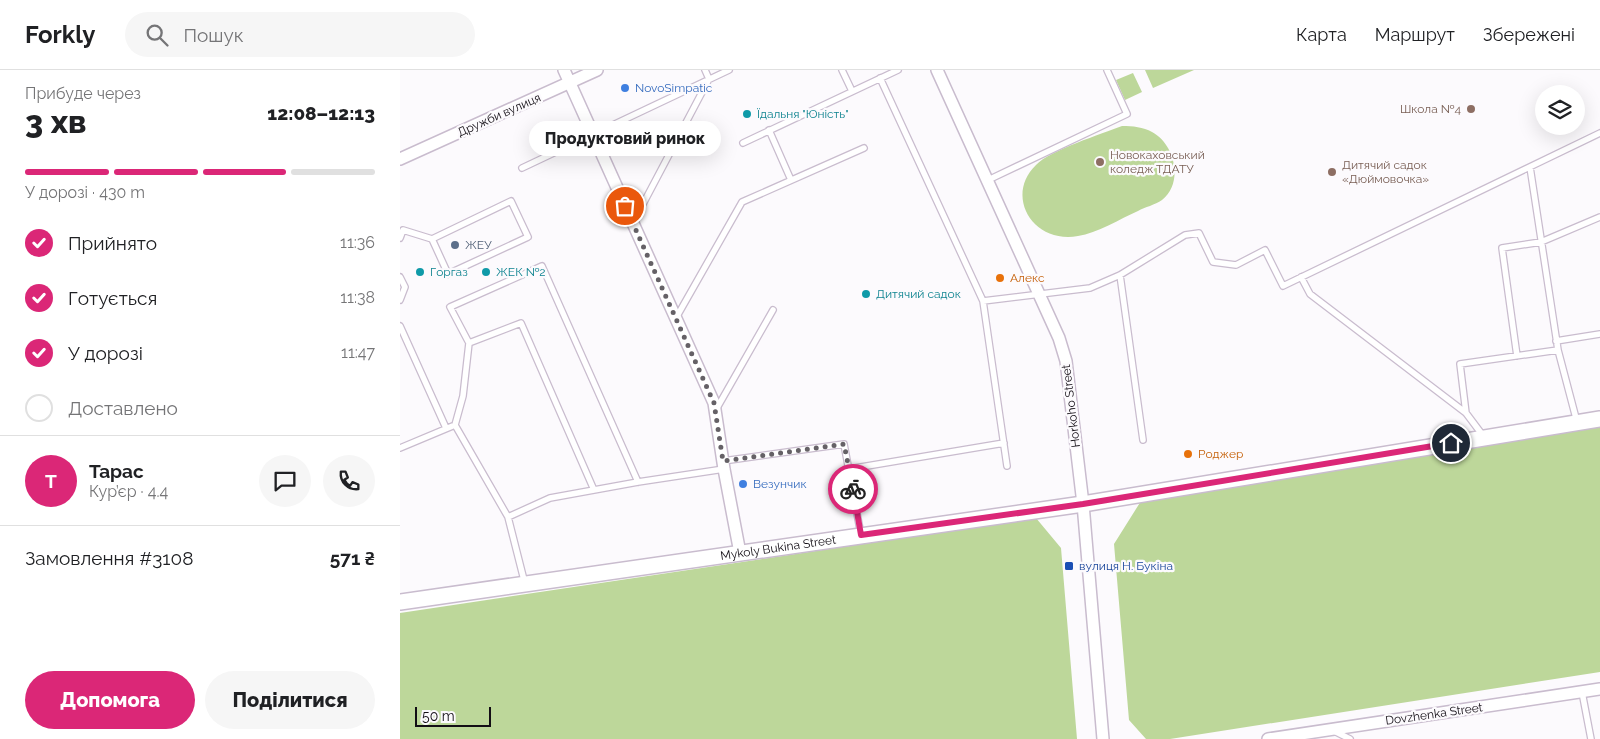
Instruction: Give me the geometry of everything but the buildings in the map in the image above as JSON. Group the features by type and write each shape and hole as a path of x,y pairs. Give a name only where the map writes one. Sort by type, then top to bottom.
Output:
{"street":[{"path":"564,70 714,403 723,465 740,553"},
{"name":"Дружби вулиця","path":"400,159 597,70"},
{"name":"Horkoho Street","path":"937,70 1059,338 1066,361 1083,504 1103,739"},
{"name":"Mykoly Bukina Street","path":"400,602 1083,504 1600,419"},
{"name":"Dovzhenka Street","path":"1268,739 1332,734 1600,689"}],"lane":[{"path":"705,70 709,79"},
{"path":"522,168 728,70"},
{"path":"842,70 852,92"},
{"path":"743,143 898,70"},
{"path":"986,181 1127,114 1107,70"},
{"path":"880,78 982,301 1007,466"},
{"path":"633,223 709,79"},
{"path":"770,130 791,180"},
{"path":"982,301 1039,296 1090,288 1120,275 1185,235 1199,233 1214,262 1236,265 1265,250 1283,286 1600,133"},
{"path":"676,318 742,202 864,148"},
{"path":"1530,167 1556,340 1577,422"},
{"path":"402,231 432,240 511,201 528,237 448,274 432,240"},
{"path":"1517,356 1502,248 1541,242 1600,217"},
{"path":"400,222 402,231 400,238"},
{"path":"525,584 508,517 455,425 463,396 469,342 450,307 542,266 638,482"},
{"path":"1120,275 1143,440"},
{"path":"400,277 405,287 400,300"},
{"path":"1301,277 1310,294 1466,413 1485,438"},
{"path":"715,412 773,310"},
{"path":"469,342 521,323 594,490"},
{"path":"400,326 446,428"},
{"path":"1556,340 1600,334"},
{"path":"1466,413 1460,364 1558,350"},
{"path":"400,448 455,425"},
{"path":"849,469 1004,443"},
{"path":"508,517 550,498 844,444 861,535"},
{"path":"1582,692 1591,739"},
{"path":"1332,734 1350,739"}],"green space":[{"path":"1145,70 1194,70 1153,88"},
{"path":"1133,73 1142,92 1125,100 1116,80"},
{"path":"1122,126 1149,130 1166,145 1171,154 1175,174 1169,193 1162,200 1101,229 1078,236 1062,237 1048,233 1036,225 1028,215 1023,203 1023,190 1027,177 1036,165 1064,148"},
{"path":"1600,427 1600,672 1170,739 1146,739 1129,720 1114,544 1141,501"},
{"path":"1036,518 1061,548 1077,739 400,739 400,613"}],"way so far":[{"path":"625,206 714,403 723,461 844,444 853,489"}],"place":[{"name":"NovoSimpatic","path":"625,88"},
{"name":"Школа №4","path":"1471,109"},
{"name":"Їдальня \"Юність\"","path":"747,114"},
{"name":"Новокаховський коледж ТДАТУ","path":"1100,162"},
{"name":"Дитячий садок «Дюймовочка»","path":"1332,172"},
{"name":"Продуктовий ринок","path":"625,206"},
{"name":"ЖЕУ","path":"455,245"},
{"name":"Горгаз","path":"420,272"},
{"name":"ЖЕК №2","path":"486,272"},
{"name":"Алекс","path":"1000,278"},
{"name":"Дитячий садок","path":"866,294"},
{"name":"Роджер","path":"1188,454"},
{"name":"Везунчик","path":"743,484"},
{"name":"вулиця Н. Букіна","path":"1069,566"}],"route":[{"path":"853,489 861,535 1083,504 1451,443"}]}
